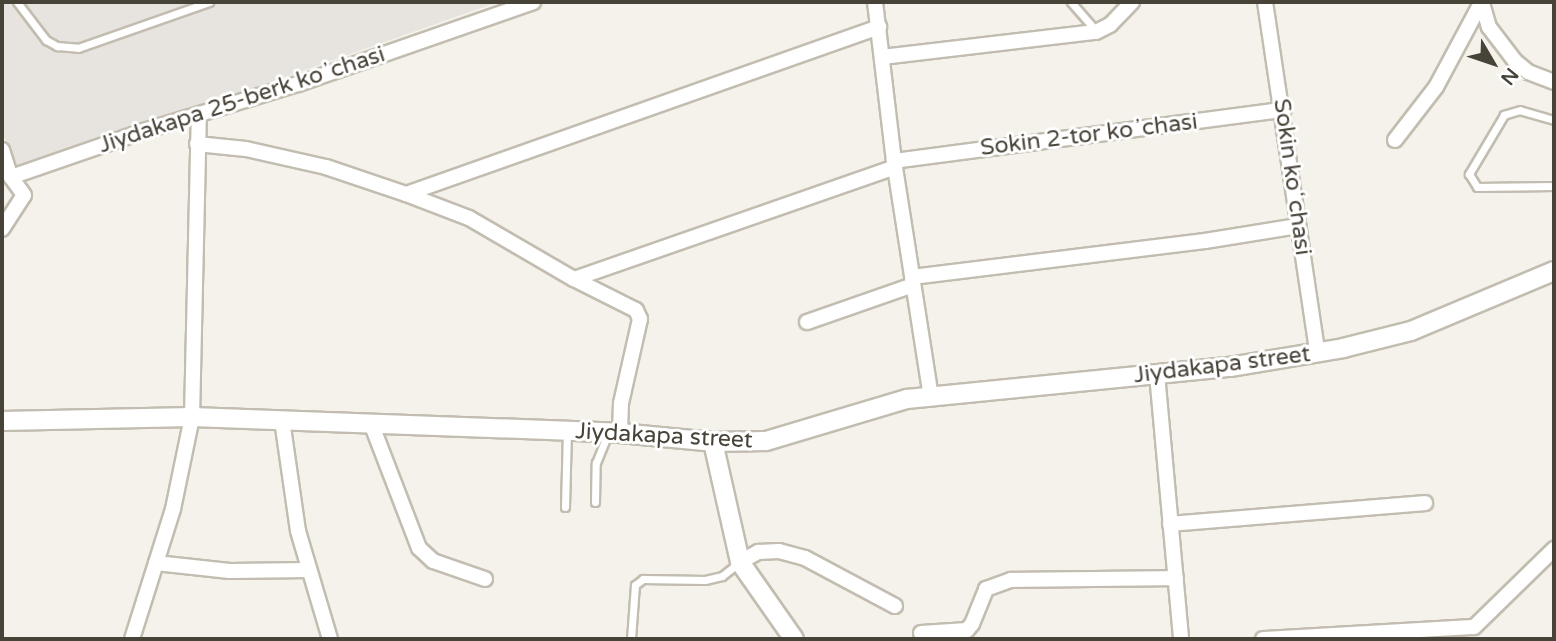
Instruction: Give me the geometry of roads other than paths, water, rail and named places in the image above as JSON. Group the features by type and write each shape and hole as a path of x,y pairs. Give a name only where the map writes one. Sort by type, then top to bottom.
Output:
{"street":[{"name":"Jiydakapa 25-berk koʼchasi","path":"11,177 533,2"},
{"path":"875,2 894,164 931,397"},
{"path":"883,57 1096,32 1110,25 1132,2"},
{"name":"Sokin koʻchasi","path":"1265,2 1284,110 1317,352"},
{"path":"1481,3 1489,27 1515,61 1528,72 1554,82"},
{"path":"1395,140 1436,87 1481,3"},
{"path":"405,194 879,27"},
{"name":"Sokin 2-tor koʼchasi","path":"574,279 894,164 1284,110"},
{"path":"132,639 173,509 192,417 199,115"},
{"path":"197,144 246,149 326,167 405,194 469,218 574,279 627,304 639,314 614,432"},
{"path":"2,150 11,177 24,195 2,229"},
{"path":"807,321 912,281 1298,226"},
{"name":"Jiydakapa street","path":"2,421 192,417 614,432 713,442 766,441 907,399 1230,367 1317,352 1411,331 1554,271"},
{"path":"1157,374 1181,639"},
{"path":"282,420 298,531 330,639"},
{"path":"371,423 419,548 433,561 485,579"},
{"path":"713,442 740,562 794,639"},
{"path":"1170,524 1425,503"},
{"path":"1461,639 1554,548"},
{"path":"740,562 758,552 805,558 895,606"},
{"path":"156,564 230,571 309,570"},
{"path":"921,633 967,630 986,589 1011,580 1176,578"},
{"path":"1263,639 1474,627"}],"lane":[{"path":"17,2 46,40 57,46 78,48 209,2"},
{"path":"1071,2 1096,32"},
{"path":"1554,120 1520,110 1504,115 1469,174 1477,187 1554,186"},
{"path":"565,508 567,430"},
{"path":"595,502 596,463 614,432"},
{"path":"631,639 635,585 643,579 705,580 722,576 740,562"}]}
